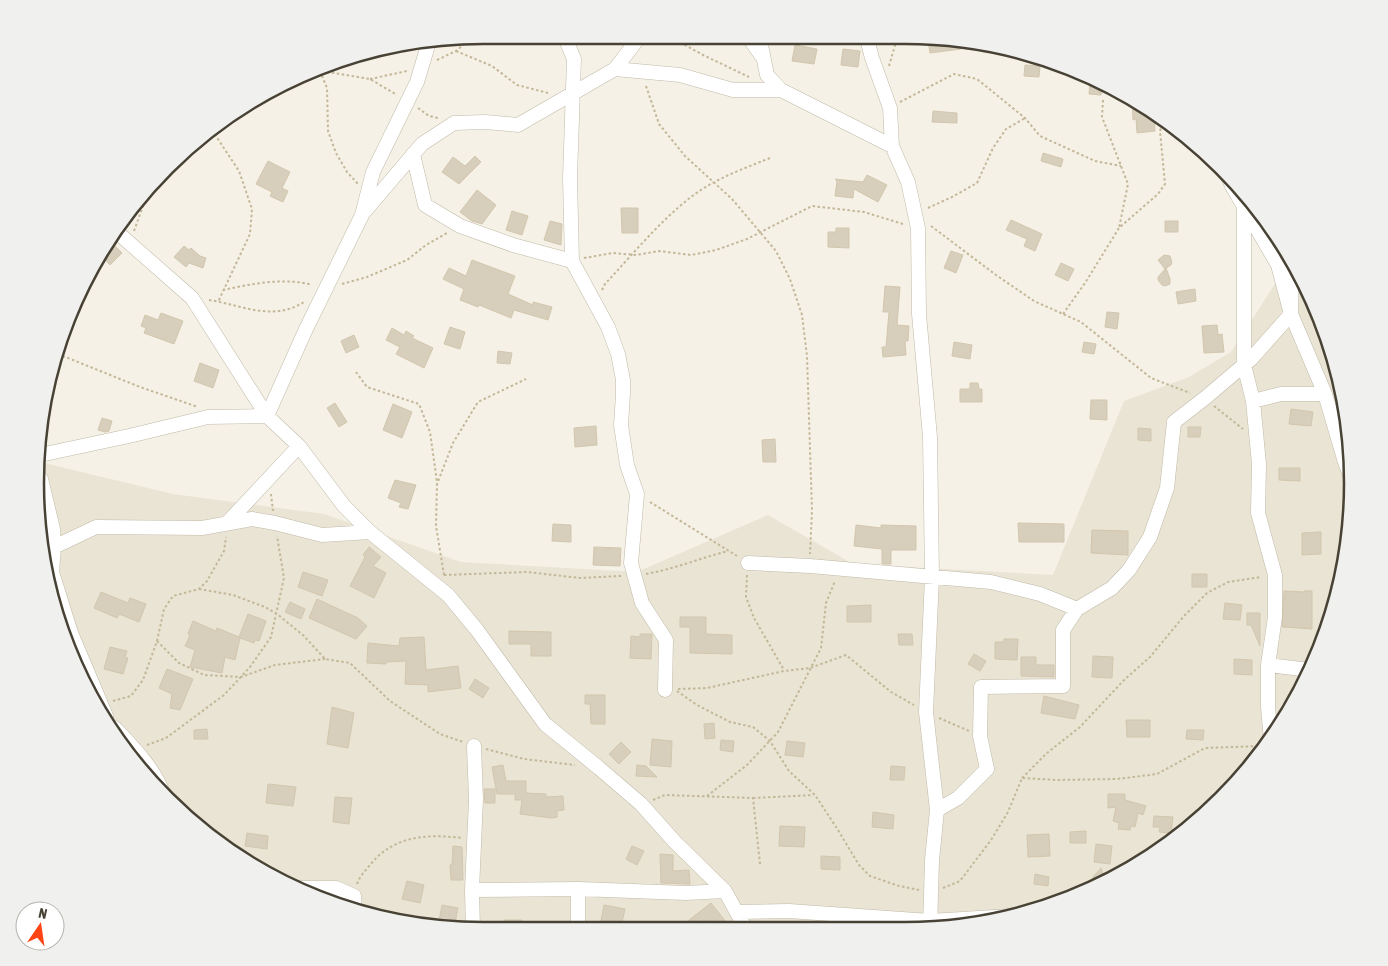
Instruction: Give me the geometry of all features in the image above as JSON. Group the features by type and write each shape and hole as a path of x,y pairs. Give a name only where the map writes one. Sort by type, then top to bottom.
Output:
{"street":[{"path":"568,44 574,59 569,96 572,261 608,327 618,354 624,394 621,425 627,465 637,494 631,563 642,603 666,640 665,690"},
{"path":"362,215 422,144 454,123 485,122 518,125 615,69 634,44"},
{"path":"753,44 764,59"},
{"path":"761,44 767,75 781,90 892,146"},
{"path":"869,44 890,108 892,146 908,182 915,214 924,227 919,314 930,437 932,577 926,712 937,810 932,860 930,921"},
{"path":"268,416 306,329 362,215 373,172 417,82 427,48"},
{"path":"615,69 680,75 733,90 781,90"},
{"path":"413,154 425,206 460,226 513,245 572,261"},
{"path":"1242,202 1278,264 1291,314 1340,430"},
{"path":"1244,206 1244,365 1253,401 1257,440 1259,464 1258,512 1275,576 1276,617 1268,665 1270,727"},
{"path":"121,236 192,298 268,416 299,446 344,506 370,532 448,595 478,630 545,724 642,804 675,842 726,891 743,922"},
{"path":"937,810 958,798 987,769 980,736 981,687 1063,686 1063,630 1077,609 1112,588 1128,570 1150,537 1167,488 1174,422 1244,365 1291,314 1292,276"},
{"path":"1253,401 1281,394 1325,394"},
{"path":"45,454 208,417 268,416"},
{"path":"228,522 299,446"},
{"path":"54,547 96,527 202,528 252,519 275,522 322,535 370,532"},
{"path":"47,527 54,547 52,570"},
{"path":"748,563 810,566 991,582 1040,594 1077,609"},
{"path":"56,584 71,633 93,685"},
{"path":"1268,665 1303,669"},
{"path":"129,742 154,774"},
{"path":"473,922 472,890 476,799 474,746"},
{"path":"313,888 336,888 353,902"},
{"path":"472,890 578,889 686,893 726,891"},
{"path":"578,889 578,922"},
{"path":"738,912 789,911 900,922"}],"path":[{"path":"684,44 728,68 754,79"},
{"path":"882,88 895,44"},
{"path":"456,51 492,66 517,85 569,96"},
{"path":"328,72 370,79 429,116 454,123"},
{"path":"642,72 659,124 684,156 732,199 776,251 790,279 802,316 806,356 812,511 810,566"},
{"path":"322,74 327,88 328,131 336,153 347,172 367,195"},
{"path":"890,108 954,74 977,79 1025,118 1040,136 1095,161 1121,166"},
{"path":"1103,100 1102,117 1128,184 1119,228"},
{"path":"915,214 977,183 993,148 1006,129 1025,118"},
{"path":"1063,314 1085,283 1119,228 1158,194 1165,184 1161,127"},
{"path":"216,135 239,171 252,209 250,234 218,302"},
{"path":"596,304 605,284 660,226 692,197 729,174 770,158"},
{"path":"129,244 143,206"},
{"path":"572,261 613,253 633,254 659,251 691,255 716,250 759,233 812,206 864,212 924,227 1034,301 1081,322 1151,378 1205,398 1257,440"},
{"path":"224,290 255,283 302,282 325,289"},
{"path":"63,356 140,387 200,407 208,417"},
{"path":"356,372 367,388 420,404 430,432 437,484 436,526 448,595"},
{"path":"437,484 453,443 478,402 526,380"},
{"path":"136,749 166,738 224,695 241,677 271,637 284,578 268,478"},
{"path":"637,494 748,563 746,597 754,618 784,671"},
{"path":"199,589 207,581 224,551 228,522"},
{"path":"444,575 527,572 580,578 635,576 668,570 697,559 728,551"},
{"path":"707,796 747,765 778,732 822,648 826,603 840,569"},
{"path":"1022,778 1047,753 1080,728 1124,680 1150,657 1184,616 1207,593 1228,582 1275,576"},
{"path":"107,709 131,696 143,680 157,640 164,609 174,596 199,589 233,595 265,607 277,614 304,636 325,659"},
{"path":"157,640 179,663 204,675 241,677 275,664 325,659 350,663 390,701 440,734 474,746 524,759 599,768"},
{"path":"665,690 707,688 784,671 810,668 846,655 891,692 926,712 980,736"},
{"path":"642,804 665,795 753,798 815,795"},
{"path":"753,798 760,864"},
{"path":"354,903 359,878 379,853 404,840 433,835 474,839"}],"shaded area":[{"path":"1287,266 1311,315 1321,342 1336,397 1343,454 1343,512 1336,569 1321,624 1311,651 1285,703 1270,727 1235,773 1195,813 1149,848 1099,877 1046,899 991,914 934,921 905,922 483,922 454,921 397,914 342,899 289,877 239,848 193,813 153,773 118,727 89,677 67,624 52,569 45,512 45,463 173,494 324,514 461,562 637,572 768,515 853,564 1053,575 1124,401 1189,377 1231,352"}],"building":[{"path":"795,45 817,49 814,64 792,61"},
{"path":"929,45 961,48 961,49 930,53"},
{"path":"843,49 860,51 858,67 841,65"},
{"path":"1025,65 1040,66 1039,77 1024,76"},
{"path":"1090,85 1101,90 1101,95 1089,94"},
{"path":"1132,108 1154,122 1155,131 1137,133 1136,119 1133,120"},
{"path":"933,111 957,113 957,123 932,122"},
{"path":"1043,153 1063,159 1061,167 1041,161"},
{"path":"475,156 481,162 459,184 442,172 453,157 465,166"},
{"path":"268,161 290,172 282,188 288,191 283,202 270,196 272,192 256,184"},
{"path":"867,175 887,185 878,202 854,189 853,198 835,196 837,181 835,179 863,182"},
{"path":"477,190 496,205 482,224 472,221 460,212"},
{"path":"621,208 638,208 638,233 622,233"},
{"path":"512,211 528,216 522,235 506,230"},
{"path":"1011,220 1042,234 1035,251 1024,246 1027,239 1006,230"},
{"path":"550,221 562,224 561,245 544,240"},
{"path":"1165,221 1178,221 1178,232 1165,232"},
{"path":"836,228 849,228 849,248 828,247 828,232 836,232"},
{"path":"114,245 122,253 110,265 105,260"},
{"path":"184,246 189,250 191,248 200,256 206,258 203,268 189,263 186,267 174,257"},
{"path":"951,251 963,255 956,273 944,268"},
{"path":"1164,255 1170,256 1172,262 1165,269 1158,260"},
{"path":"472,260 515,276 508,294 533,305 533,302 552,307 548,320 514,310 511,318 479,305 478,307 460,300 464,289 443,279 449,268 466,276"},
{"path":"1061,263 1074,269 1068,281 1055,275"},
{"path":"1166,268 1170,284 1165,286 1158,280 1158,277"},
{"path":"885,286 900,287 897,325 909,326 908,341 905,341 906,355 883,357 882,347 886,347 889,312 883,312"},
{"path":"1195,289 1196,301 1178,304 1176,292"},
{"path":"1107,312 1119,313 1117,329 1105,327"},
{"path":"161,313 183,321 174,344 144,333 146,328 141,326 145,315 158,320"},
{"path":"1217,325 1218,335 1222,334 1224,352 1204,353 1202,326"},
{"path":"450,327 465,332 460,349 444,344"},
{"path":"392,328 404,335 406,331 414,336 412,338 433,348 424,368 396,354 400,347 386,340"},
{"path":"354,335 359,347 346,353 341,341"},
{"path":"954,342 972,345 970,359 952,356"},
{"path":"1084,342 1096,344 1094,354 1082,352"},
{"path":"498,351 512,353 510,364 497,363"},
{"path":"200,363 219,370 213,388 194,381"},
{"path":"970,383 978,383 979,389 982,389 982,402 960,402 960,389 970,389"},
{"path":"1091,400 1107,400 1107,420 1090,419"},
{"path":"335,403 347,422 339,427 327,408"},
{"path":"393,404 412,412 402,438 383,430"},
{"path":"1291,409 1313,412 1311,426 1289,424"},
{"path":"102,418 112,421 109,431 98,430"},
{"path":"596,426 597,445 575,447 574,428"},
{"path":"1188,427 1201,427 1200,437 1188,437"},
{"path":"1138,428 1151,429 1151,441 1138,440"},
{"path":"775,439 776,462 763,462 762,440"},
{"path":"1279,468 1300,468 1300,481 1279,480"},
{"path":"395,480 416,485 408,509 399,507 401,503 388,498"},
{"path":"1018,523 1064,524 1064,542 1019,542"},
{"path":"553,524 571,525 571,542 552,541"},
{"path":"856,525 881,528 881,525 916,526 916,550 891,550 891,564 882,564 882,549 854,546"},
{"path":"1092,530 1128,531 1128,555 1091,553"},
{"path":"1321,532 1321,554 1302,555 1302,533"},
{"path":"369,547 381,557 373,566 386,573 374,598 350,586 365,557 363,555"},
{"path":"594,547 621,548 620,566 593,565"},
{"path":"303,572 328,580 322,596 298,587"},
{"path":"1192,574 1207,574 1207,587 1192,587"},
{"path":"1284,591 1312,591 1312,629 1282,627"},
{"path":"101,592 128,603 130,598 146,604 139,622 119,614 117,618 94,608"},
{"path":"317,599 358,618 367,626 356,639 309,618"},
{"path":"290,602 305,609 301,619 285,612"},
{"path":"1225,603 1242,605 1240,620 1223,619"},
{"path":"871,605 871,622 847,622 847,606"},
{"path":"1247,613 1260,613 1260,646 1251,625 1247,625"},
{"path":"248,614 266,621 259,641 255,640 254,643 240,638 235,660 225,657 222,673 190,667 195,650 185,646 193,621 216,631 217,628 239,637"},
{"path":"680,617 706,617 706,634 732,635 732,654 690,653 690,627 680,627"},
{"path":"509,631 551,632 551,656 531,656 531,644 509,644"},
{"path":"640,634 652,634 651,659 630,658 631,636 640,637"},
{"path":"898,634 912,634 913,645 899,645"},
{"path":"424,637 426,670 458,666 461,688 428,692 428,685 405,684 406,661 386,662 386,664 367,663 368,643 399,646 400,638"},
{"path":"1004,639 1018,639 1017,660 995,659 995,642 1004,642"},
{"path":"110,647 127,651 125,657 128,658 123,674 104,669"},
{"path":"974,654 986,661 980,671 968,664"},
{"path":"1093,656 1113,657 1112,678 1092,677"},
{"path":"1021,657 1036,657 1036,665 1054,665 1054,677 1021,676"},
{"path":"1234,659 1252,660 1252,675 1234,674"},
{"path":"167,669 193,679 180,710 170,708 172,694 159,688"},
{"path":"475,679 489,688 483,698 469,689"},
{"path":"585,695 605,695 605,724 591,724 590,704 585,704"},
{"path":"1044,696 1079,705 1075,719 1041,713"},
{"path":"332,707 354,713 348,748 327,744"},
{"path":"1126,720 1150,720 1150,737 1127,737"},
{"path":"714,723 715,738 705,739 704,724"},
{"path":"207,729 208,739 194,739 194,730"},
{"path":"1187,730 1204,730 1203,740 1186,739"},
{"path":"652,739 672,741 671,767 650,765"},
{"path":"721,740 734,741 733,752 720,750"},
{"path":"787,741 805,743 803,757 785,755"},
{"path":"621,742 631,752 619,764 609,754"},
{"path":"503,765 506,781 526,781 526,793 546,794 546,797 563,796 564,810 557,811 557,817 552,818 520,814 522,800 515,800 515,794 497,794 492,767"},
{"path":"637,765 646,766 657,777 636,776"},
{"path":"891,766 905,767 904,780 890,780"},
{"path":"268,784 296,787 293,806 266,803"},
{"path":"484,789 495,789 495,803 485,803"},
{"path":"1108,794 1125,794 1125,800 1146,806 1143,815 1138,813 1135,827 1131,826 1130,830 1118,829 1119,823 1113,821 1116,807 1108,808"},
{"path":"335,797 352,798 349,824 333,822"},
{"path":"873,812 894,815 893,829 872,827"},
{"path":"1154,816 1173,817 1169,833 1159,832 1160,827 1153,827"},
{"path":"780,826 805,827 804,847 779,846"},
{"path":"1086,831 1086,843 1070,843 1070,832"},
{"path":"247,833 268,836 267,849 245,846"},
{"path":"1049,834 1050,856 1028,857 1027,835"},
{"path":"1096,844 1112,846 1110,864 1094,862"},
{"path":"453,846 462,847 463,880 451,880 450,865 452,865"},
{"path":"632,846 644,851 637,865 626,859"},
{"path":"660,854 673,855 673,871 689,870 690,884 661,883"},
{"path":"821,856 840,857 840,870 821,869"},
{"path":"1101,868 1103,875 1092,880"},
{"path":"1035,874 1049,877 1048,886 1034,884"},
{"path":"407,881 424,885 420,903 402,899"},
{"path":"711,903 726,922 708,922 706,920 703,922 687,922"},
{"path":"442,905 458,908 455,921 439,919"},
{"path":"604,905 625,909 622,922 601,922"},
{"path":"504,920 522,920 522,922 504,922"}]}
